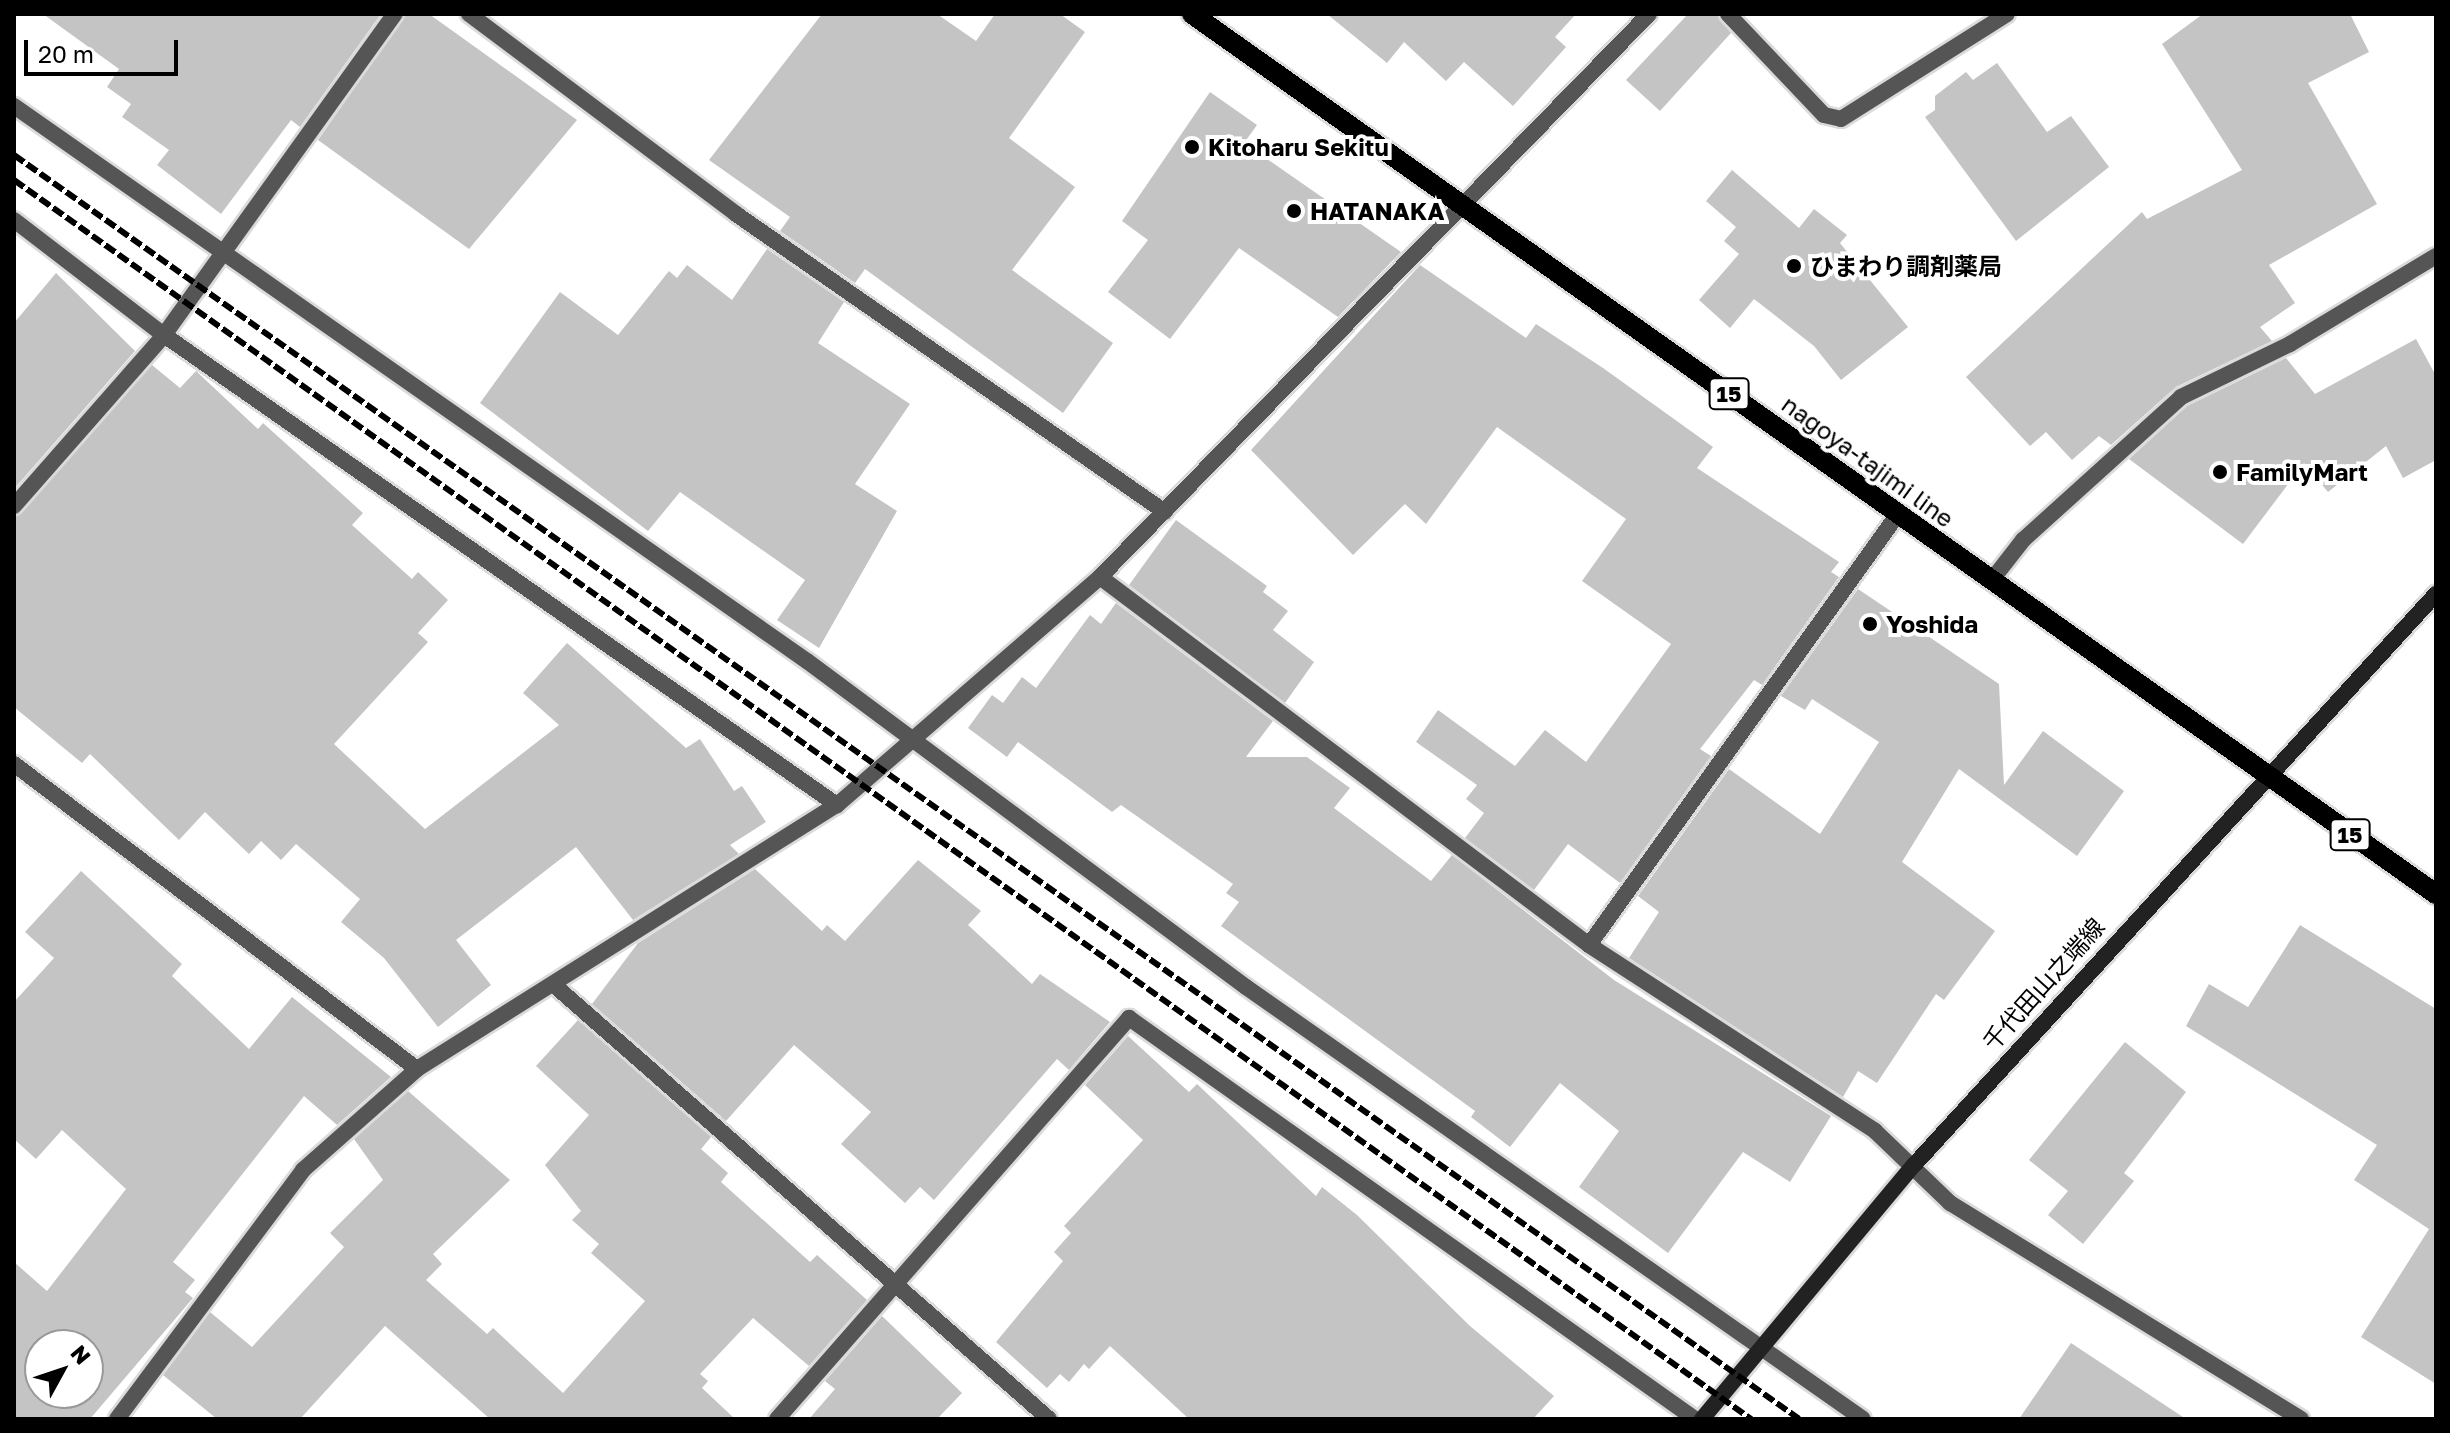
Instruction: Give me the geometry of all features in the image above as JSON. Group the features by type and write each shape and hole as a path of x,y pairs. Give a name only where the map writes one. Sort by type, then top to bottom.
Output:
{"main road":[{"name":"nagoya-tajimi line","path":"1192,14 2264,777 2436,894"}],"street":[{"path":"14,506 164,335 395,14"},
{"path":"469,14 736,214 1165,512"},
{"path":"117,1419 303,1170 417,1069 837,805 1100,577 1467,208 1649,14"},
{"path":"1728,14 1824,115 1841,119 2007,14"},
{"path":"14,106 912,738 1259,996 1863,1419"},
{"path":"14,220 164,335 837,805"},
{"path":"1991,581 2023,540 2181,397 2290,344 2436,256"},
{"path":"1589,945 1898,514"},
{"path":"1100,577 1589,945 1875,1131 1914,1165 1950,1203 2301,1419"},
{"name":"千代田山之端線","path":"1702,1419 1914,1165 2264,777 2436,594"},
{"path":"14,764 417,1069"},
{"path":"554,985 1049,1419"},
{"path":"777,1419 1129,1018 1695,1419"}],"building":[{"path":"43,14 381,14 300,127 291,120 221,214 157,165 169,150 122,117 131,104 107,87 119,69"},
{"path":"406,14 429,14 577,120 469,249 318,140"},
{"path":"822,14 937,14 976,41 995,14 1060,14 1085,32 1009,138 1075,187 1012,270 1113,343 1063,413 865,269 855,283 780,231 790,217 709,160"},
{"path":"1327,14 1576,14 1555,37 1566,47 1513,106 1464,62 1446,81 1404,42 1387,63"},
{"path":"1688,14 1717,14 1731,33 1660,111 1626,80"},
{"path":"2203,14 2350,14 2369,52 2308,83 2377,204 2269,265 2295,303 2260,327 2272,341 2176,387 2111,445 2099,436 2072,460 2046,432 2030,446 1966,377 2142,212 2147,219 2242,170 2162,44"},
{"path":"1997,63 2047,132 2071,116 2109,167 2016,241 1925,117 1935,110 1935,96 1966,72 1973,80"},
{"path":"1210,92 1257,125 1244,143 1401,252 1338,317 1239,248 1170,339 1108,292 1148,240 1122,221"},
{"path":"1732,170 1799,228 1814,209 1847,235 1840,243 1908,327 1841,380 1814,346 1754,299 1730,328 1699,300 1739,254 1724,241 1736,227 1706,201"},
{"path":"767,249 844,302 818,343 910,404 855,484 897,511 819,648 777,620 805,580 680,492 648,531 480,403 560,292 618,335 669,271 677,278 687,265 732,300"},
{"path":"1420,265 1526,338 1536,324 1603,368 1713,447 1697,468 1839,562 1831,572 1839,577 1762,685 1754,680 1700,749 1711,756 1620,883 1568,844 1534,890 1465,838 1484,813 1466,799 1477,785 1416,742 1438,710 1515,766 1545,730 1586,762 1671,644 1582,581 1626,519 1497,427 1426,524 1405,504 1353,555 1251,450"},
{"path":"56,273 135,351 14,489 14,323"},
{"path":"2416,339 2436,376 2436,460 2403,478 2386,446 2328,492 2304,463 2243,544 2129,459 2187,406 2286,358 2315,394"},
{"path":"152,365 180,388 196,371 258,429 263,423 363,513 352,525 412,579 418,572 448,600 418,633 428,642 334,744 425,829 559,725 523,693 567,643 686,748 700,739 734,791 742,786 766,822 730,845 739,854 633,920 576,847 456,940 491,985 438,1027 384,958 341,922 360,899 296,844 281,860 261,841 249,854 205,812 179,840 90,754 82,763 14,707 14,517"},
{"path":"1176,520 1267,586 1263,592 1288,611 1273,630 1314,662 1285,703 1129,585"},
{"path":"1858,589 1999,684 2004,785 2043,731 2124,791 2077,856 1959,769 1902,862 1995,931 1944,1000 1936,994 1877,1083 1858,1071 1843,1097 1629,958 1659,912 1638,896 1729,769 1820,834 1879,742 1812,699 1805,710 1781,696"},
{"path":"1116,603 1273,721 1246,757 1307,757 1350,788 1334,808 1431,881 1452,855 1614,980 1831,1116 1790,1182 1743,1152 1668,1253 1579,1187 1619,1131 1560,1083 1510,1147 1471,1117 1475,1111 1221,926 1239,902 1226,893 1233,884 1121,805 1112,812 1018,742 1007,757 968,728 992,695 1003,703 1022,677 1036,688 1090,615 1101,624"},
{"path":"918,860 981,911 968,925 1032,984 1040,974 1110,1022 1069,1070 1057,1059 934,1200 920,1187 905,1203 841,1144 871,1112 794,1045 726,1121 592,1004 638,943 755,869 822,931 827,925 845,941"},
{"path":"81,871 182,964 172,976 249,1049 292,997 391,1077 337,1125 304,1096 173,1262 195,1280 185,1292 193,1298 104,1403 104,1329 24,1329 24,1409 99,1409 90,1419 14,1419 14,1262 47,1291 126,1189 62,1130 36,1159 14,1139 14,1002 54,958 25,932"},
{"path":"2300,925 2436,1009 2436,1384 2361,1337 2429,1229 2354,1180 2377,1145 2186,1026 2209,984 2248,1007"},
{"path":"578,1020 711,1137 701,1149 728,1173 721,1182 810,1262 817,1255 867,1300 809,1366 753,1318 700,1374 708,1381 702,1388 735,1419 490,1419 385,1326 300,1419 217,1419 163,1375 210,1312 252,1347 344,1247 330,1233 383,1180 354,1139 408,1091 510,1180 433,1254 442,1264 426,1280 487,1334 493,1328 563,1393 645,1301 591,1253 599,1244 572,1220 581,1211 545,1165 589,1115 536,1066"},
{"path":"1128,1036 1189,1092 1197,1084 1316,1196 1322,1187 1357,1215 1470,1326 1554,1396 1533,1419 1189,1419 1110,1346 1089,1369 1084,1364 1069,1382 1060,1374 1047,1388 996,1342 1063,1261 1054,1252 1071,1233 1064,1226 1143,1140 1085,1085"},
{"path":"2125,1042 2186,1092 2124,1173 2134,1181 2083,1244 2048,1215 2068,1191 2029,1160"},
{"path":"882,1316 962,1393 937,1419 809,1419 835,1389 825,1381"},
{"path":"2071,1343 2186,1419 2019,1419"}],"railway":[{"path":"14,155 1799,1419"},
{"path":"14,180 1751,1419"}],"place":[{"name":"Kitoharu Sekitu","path":"1192,147"},
{"name":"HATANAKA","path":"1294,211"},
{"name":"ひまわり調剤薬局","path":"1794,266"},
{"name":"FamilyMart","path":"2220,472"},
{"name":"Yoshida","path":"1870,624"}]}
